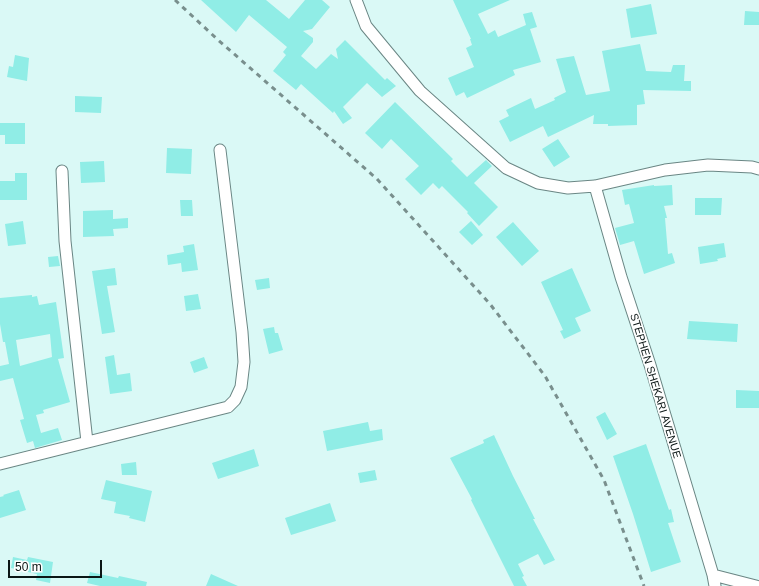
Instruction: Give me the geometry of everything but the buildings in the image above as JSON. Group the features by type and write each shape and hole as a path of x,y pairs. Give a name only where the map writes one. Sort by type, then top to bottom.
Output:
{"street":[{"path":"356,0 366,26 420,91 506,168 538,183 568,188 595,186 665,170 708,165 752,167 759,169"},
{"path":"0,464 228,407 235,400 241,387 244,362 242,332 220,150"},
{"path":"62,171 65,241 87,442"},
{"name":"STEPHEN SHEKARI AVENUE","path":"595,186 621,278 650,365 714,581"},
{"path":"714,581 756,586"}],"railway":[{"path":"175,0 217,39 377,179 490,304 545,376 604,480 644,586"}]}
